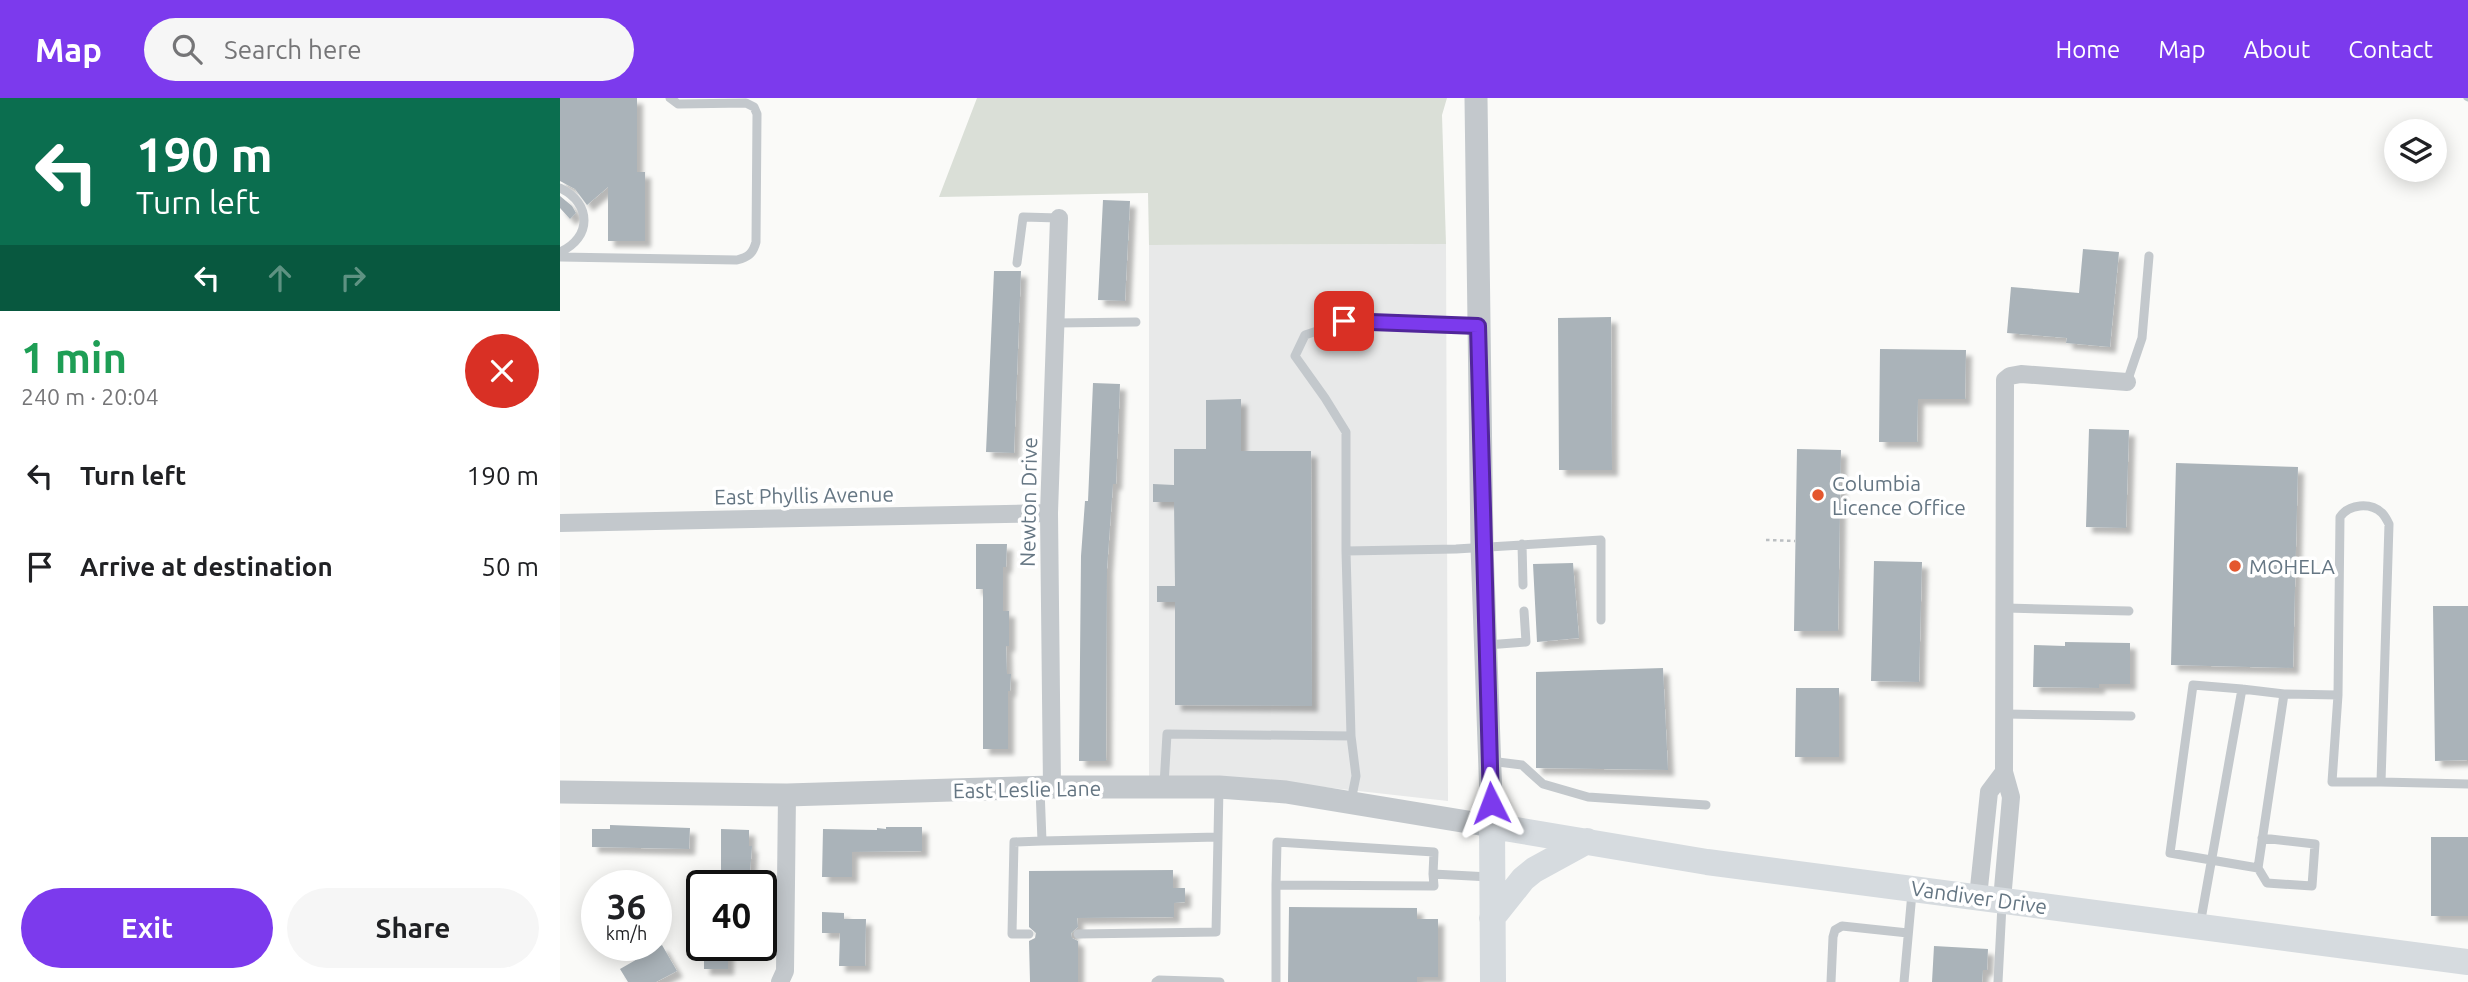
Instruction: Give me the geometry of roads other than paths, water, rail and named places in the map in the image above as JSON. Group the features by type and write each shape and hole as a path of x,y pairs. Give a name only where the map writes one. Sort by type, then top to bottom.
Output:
{"main road":[{"name":"Vandiver Drive","path":"1492,826 1707,862 2468,962"},
{"path":"1492,826 1493,982"},
{"path":"1492,918 1523,879 1534,870 1587,841"}],"street":[{"path":"1476,98 1482,547 1492,826"},
{"name":"Newton Drive","path":"1046,788 1049,513 1059,218"},
{"path":"1990,898 1989,792 2004,772 2005,380 2021,374 2127,382"},
{"name":"East Phyllis Avenue","path":"560,523 1049,513"},
{"name":"East Leslie Lane","path":"560,792 787,795 1046,788 1219,787 1286,792 1492,826"},
{"path":"780,982 785,971 787,795"}],"lane":[{"path":"560,255 737,260 746,258 753,252 756,242 757,114 754,107 746,103 707,101 678,104 670,98"},
{"path":"560,188 578,202 583,211 584,222 577,241 560,255"},
{"path":"1017,263 1023,217 1059,218"},
{"path":"2127,382 2142,338 2149,256"},
{"path":"1351,803 1356,776 1351,736 1346,432 1295,356 1305,335 1344,321 1478,326"},
{"path":"1056,323 1136,322"},
{"path":"2381,782 2389,524 2382,513 2370,507 2353,506 2340,517 2338,695 2332,782 2468,784"},
{"path":"1346,551 1601,540 1601,620"},
{"path":"1522,544 1523,585"},
{"path":"2006,608 2129,611"},
{"path":"1485,645 1526,642 1524,611"},
{"path":"2258,868 2170,853 2193,685 2284,695 2338,695"},
{"path":"2200,927 2242,689"},
{"path":"2262,838 2315,844 2312,886 2267,883 2258,868 2262,838 2284,695"},
{"path":"2005,714 2130,716"},
{"path":"1164,787 1167,734 1351,736"},
{"path":"1489,761 1522,765 1543,784 1588,797 1706,805"},
{"path":"1078,934 1216,932 1219,787"},
{"path":"1042,841 1046,788"},
{"path":"1029,934 1012,934 1014,842 1218,837"},
{"path":"1276,885 1434,886 1434,852 1277,842 1276,885 1276,982"},
{"path":"1433,874 1492,877"},
{"path":"1904,982 1912,888"},
{"path":"1990,898 1998,982"},
{"path":"1831,982 1835,930 1842,926 1908,933"},
{"path":"1156,982 1220,982"}],"place":[{"name":"Columbia Licence Office","path":"1818,495"},
{"name":"MOHELA","path":"2235,566"}]}
